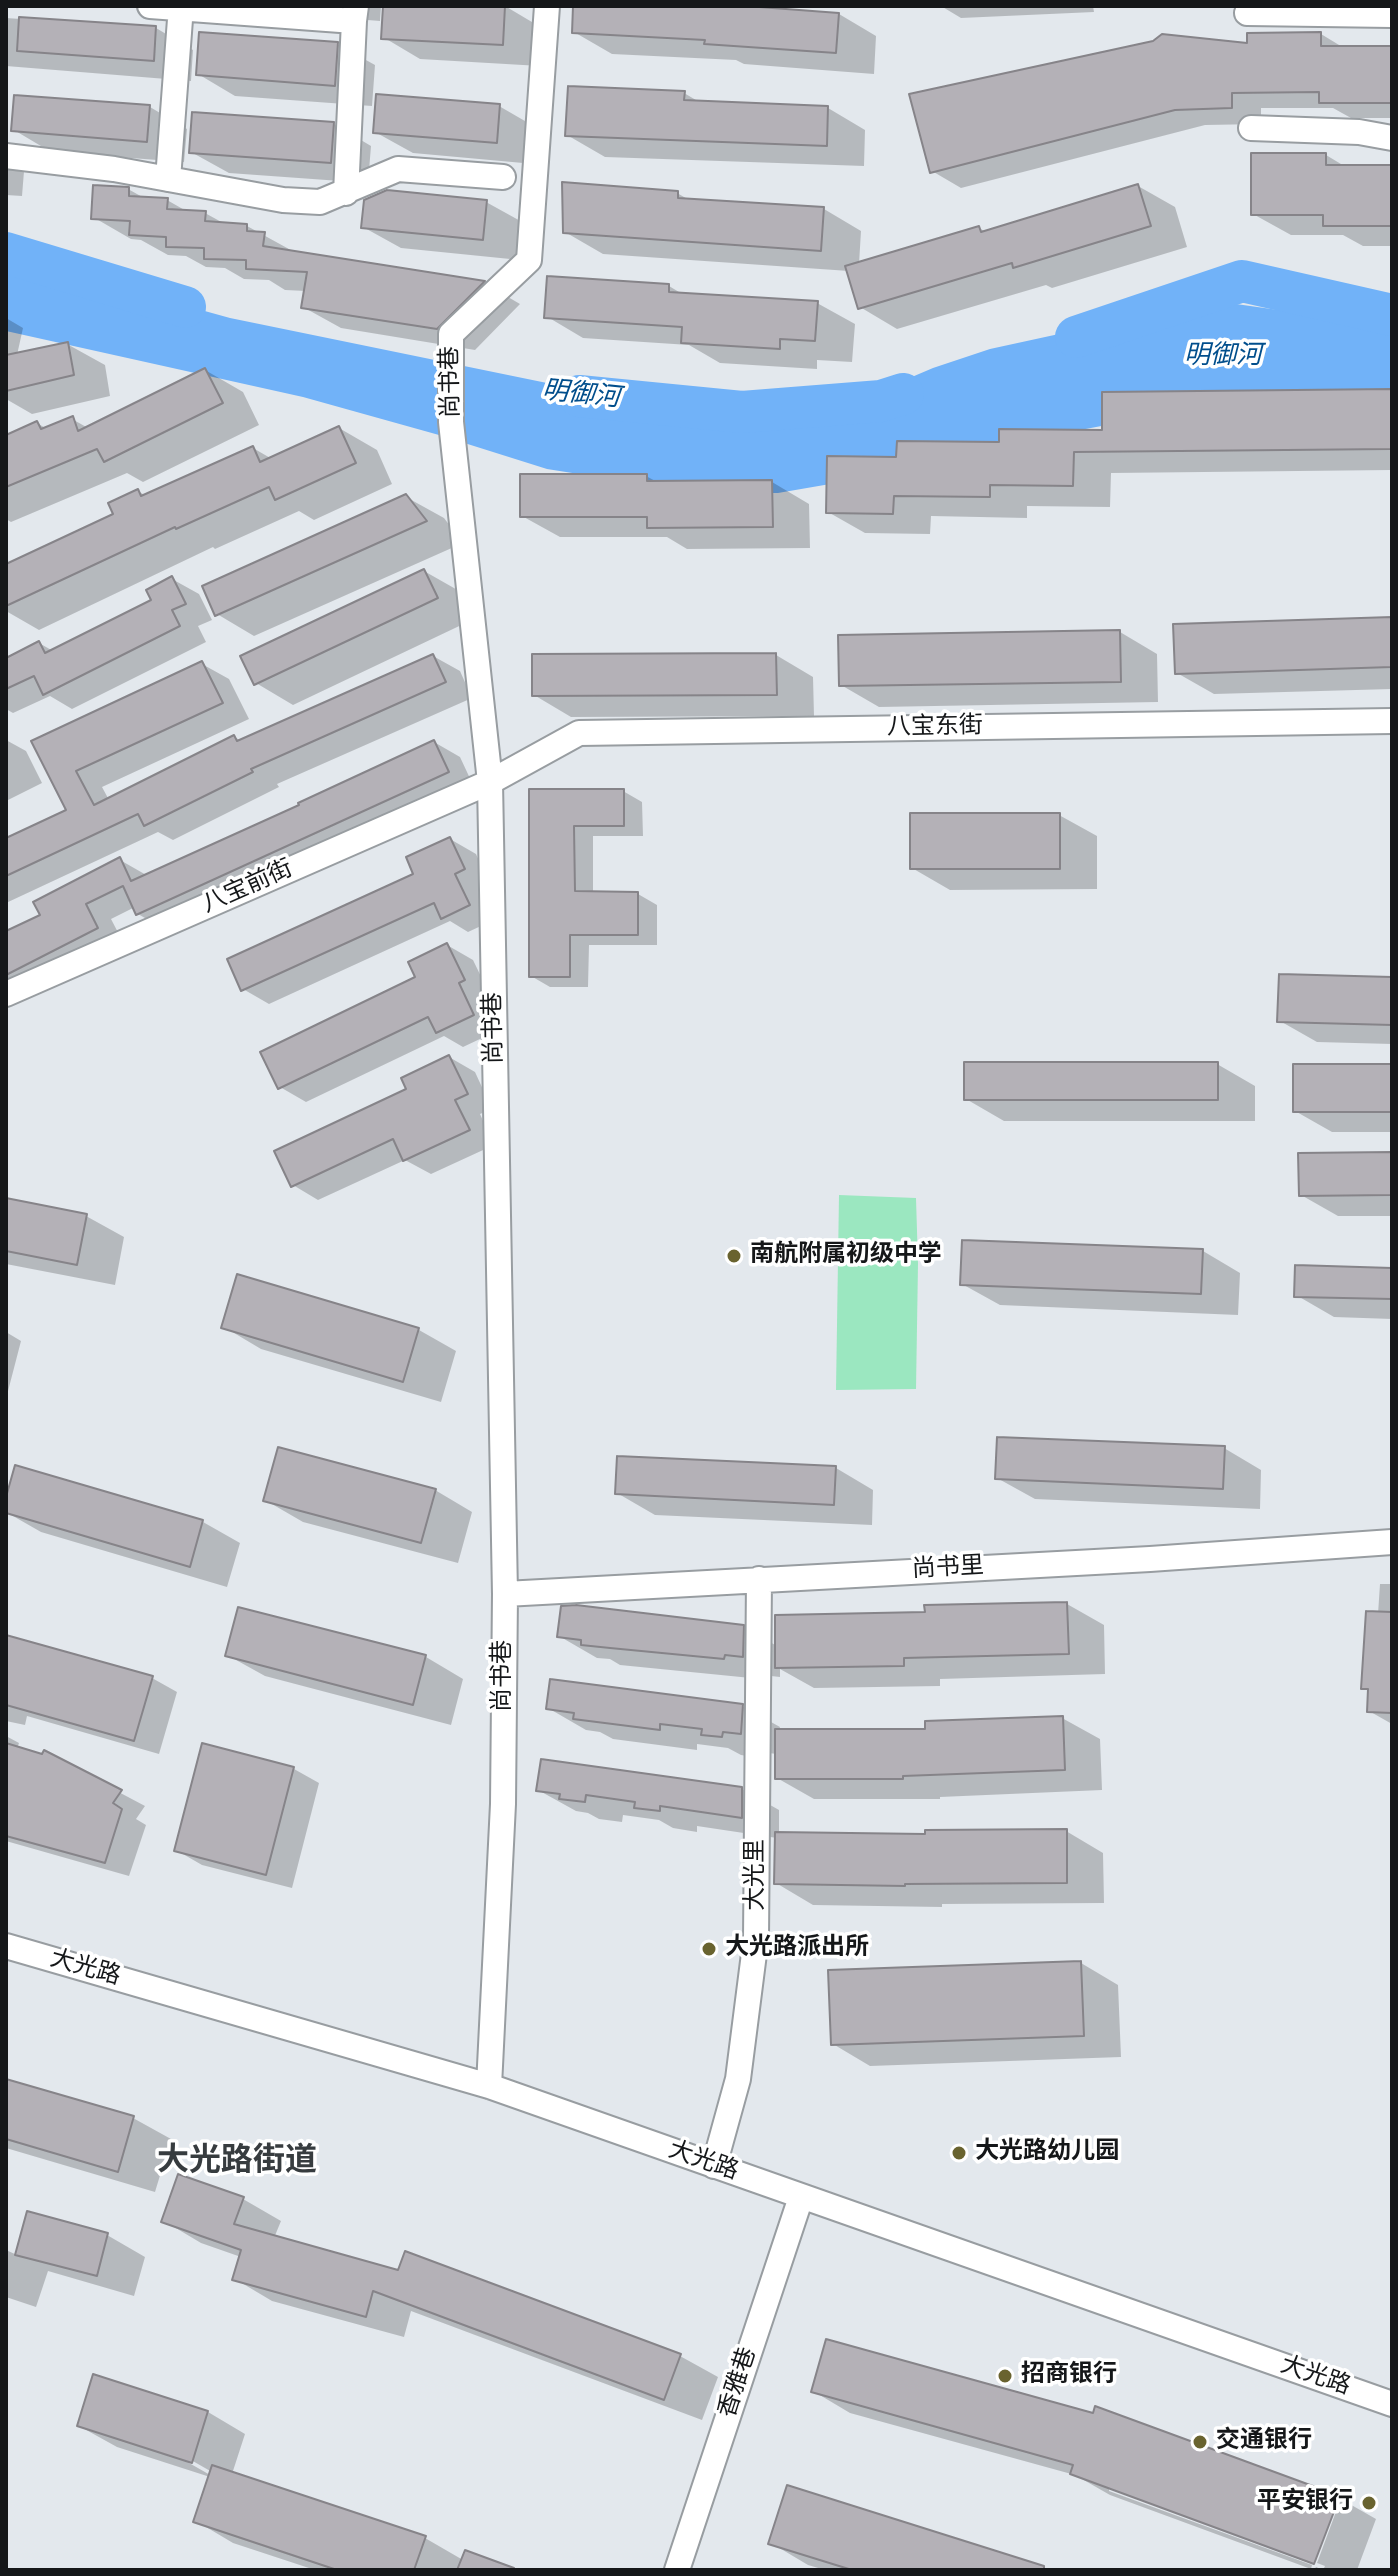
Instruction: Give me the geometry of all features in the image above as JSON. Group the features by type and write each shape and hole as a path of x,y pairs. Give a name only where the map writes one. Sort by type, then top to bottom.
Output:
{"street":[{"path":"150,6 355,14 346,193"},
{"name":"尚书巷","path":"489,2086 503,1804 505,1594 490,782 451,422 451,334 529,260 547,6"},
{"path":"168,179 180,7"},
{"path":"1247,13 1392,15"},
{"path":"1251,128 1359,132 1392,138"},
{"path":"6,156 168,179 283,200 320,202 398,169 503,177"},
{"name":"八宝东街","path":"490,782 579,733 1392,721"},
{"name":"八宝前街","path":"6,994 490,782"},
{"name":"尚书里","path":"505,1594 1150,1559 1392,1542"},
{"name":"大光里","path":"714,2166 738,2079 756,1938 759,1579"},
{"name":"大光路","path":"6,1946 489,2086 1392,2404"},
{"name":"香雅巷","path":"677,2570 801,2197"}],"green space":[{"path":"839,1195 916,1198 916,1389 836,1390"}],"water":[{"name":"明御河","path":"6,256 230,318 703,415 775,421 832,411 933,368 990,349 1183,307 1236,304 1392,326 1392,410 1186,410 1038,438 917,469 778,493 699,493 547,469 303,397 6,331"}],"building":[{"path":"383,6 505,6 503,45 381,39"},
{"path":"573,6 746,6 839,13 836,53 704,44 705,40 572,33"},
{"path":"19,17 156,26 154,61 17,51"},
{"path":"199,32 338,42 335,86 196,75"},
{"path":"1321,32 1321,46 1392,46 1392,103 1319,103 1319,92 1232,93 1232,108 1175,110 930,173 909,94 1153,41 1162,34 1247,43 1247,33"},
{"path":"568,86 685,91 684,100 828,106 827,146 565,136"},
{"path":"376,94 500,104 497,143 373,133"},
{"path":"14,95 150,105 147,142 11,131"},
{"path":"192,112 334,122 331,163 189,153"},
{"path":"1251,153 1326,153 1326,165 1392,165 1392,226 1323,226 1323,215 1251,215"},
{"path":"562,182 678,191 678,198 824,207 821,251 563,233"},
{"path":"1138,184 1151,226 1013,268 1012,263 858,309 845,266 979,226 981,232"},
{"path":"93,185 129,187 129,196 168,198 167,209 206,211 205,221 247,224 247,231 265,232 263,246 485,281 437,329 301,308 307,272 246,269 246,260 204,259 204,248 166,247 166,237 129,235 130,221 91,219"},
{"path":"387,190 487,200 483,240 361,228 364,200"},
{"path":"547,276 669,284 669,292 818,301 815,341 780,339 780,349 681,343 682,327 544,318"},
{"path":"68,342 74,375 6,391 6,355"},
{"path":"205,368 223,403 104,462 97,449 6,487 6,435 37,421 41,429 73,416 78,431"},
{"path":"1392,389 1392,449 1074,452 1073,486 990,485 990,497 894,496 893,514 826,513 827,456 896,457 897,441 999,442 999,429 1102,430 1102,392"},
{"path":"339,426 356,463 275,500 269,487 6,606 6,564 113,514 108,503 138,489 141,496 253,446 260,462"},
{"path":"520,474 647,474 647,481 772,480 773,527 647,528 647,517 520,517"},
{"path":"406,494 427,521 215,616 202,586"},
{"path":"424,569 438,598 254,685 240,656"},
{"path":"172,576 186,604 172,610 180,626 43,695 34,676 6,689 6,658 39,641 45,653 151,600 146,590"},
{"path":"1392,617 1392,667 1175,674 1173,624"},
{"path":"1120,630 1121,682 839,686 838,635"},
{"path":"776,653 777,695 532,696 532,654"},
{"path":"433,654 446,682 251,769 253,772 144,826 138,814 6,876 6,838 66,810 31,741 202,661 223,703 76,771 94,805 234,735 237,741"},
{"path":"434,740 449,772 136,915 123,886 86,904 98,928 6,975 6,931 40,915 33,902 120,857 131,881"},
{"path":"529,789 624,789 624,826 574,826 575,891 638,892 638,935 570,935 570,977 529,977"},
{"path":"910,813 1060,813 1060,869 910,869"},
{"path":"450,837 465,869 455,874 470,905 441,919 434,903 241,991 227,959 413,874 406,857"},
{"path":"447,943 465,980 459,983 474,1015 436,1033 428,1017 278,1089 260,1052 415,977 408,962"},
{"path":"1279,974 1392,977 1392,1025 1277,1022"},
{"path":"449,1055 468,1094 455,1100 470,1130 403,1161 393,1139 291,1187 274,1151 406,1089 401,1078"},
{"path":"964,1062 1218,1062 1218,1100 964,1100"},
{"path":"1293,1064 1392,1064 1392,1112 1293,1112"},
{"path":"1392,1152 1392,1195 1299,1196 1298,1153"},
{"path":"6,1198 87,1214 77,1265 6,1251"},
{"path":"962,1240 1203,1249 1201,1294 960,1285"},
{"path":"1295,1265 1392,1268 1392,1299 1294,1297"},
{"path":"237,1274 419,1328 403,1382 221,1328"},
{"path":"997,1437 1225,1446 1223,1489 995,1479"},
{"path":"278,1447 436,1489 421,1543 263,1501"},
{"path":"617,1456 836,1466 834,1505 615,1494"},
{"path":"15,1465 203,1520 190,1567 6,1513 6,1497"},
{"path":"1067,1602 1069,1654 904,1658 904,1666 775,1668 775,1615 925,1612 924,1605"},
{"path":"576,1605 744,1625 743,1657 725,1655 724,1659 581,1645 581,1640 557,1637 561,1606"},
{"path":"238,1607 426,1655 413,1705 225,1656"},
{"path":"1366,1611 1392,1612 1392,1713 1367,1712 1368,1689 1361,1689"},
{"path":"6,1635 153,1676 134,1741 6,1705"},
{"path":"550,1679 743,1704 741,1734 723,1732 722,1737 701,1735 702,1729 660,1724 660,1730 573,1719 574,1713 546,1709"},
{"path":"1063,1716 1065,1770 903,1776 903,1779 775,1779 775,1729 925,1729 925,1721"},
{"path":"6,1743 42,1754 44,1750 122,1790 113,1803 122,1809 105,1863 6,1836"},
{"path":"202,1743 294,1767 266,1875 174,1851"},
{"path":"541,1759 742,1787 742,1818 660,1806 660,1811 634,1808 635,1802 586,1795 585,1802 559,1799 560,1794 536,1791"},
{"path":"1067,1829 1067,1883 905,1886 774,1884 775,1832 925,1834 925,1830"},
{"path":"1081,1961 1084,2036 831,2045 828,1970"},
{"path":"6,2079 134,2116 118,2172 6,2139"},
{"path":"178,2174 244,2197 234,2224 398,2270 405,2251 681,2354 664,2400 373,2291 366,2317 232,2280 241,2250 161,2222"},
{"path":"27,2211 108,2233 97,2276 15,2255"},
{"path":"826,2339 1093,2413 1095,2406 1340,2496 1314,2564 1070,2474 1073,2465 811,2392"},
{"path":"93,2374 208,2411 192,2463 77,2426"},
{"path":"212,2465 426,2536 414,2570 337,2570 193,2522"},
{"path":"787,2485 1044,2566 1044,2570 852,2570 768,2544"},
{"path":"465,2550 514,2568 457,2570"}],"waterway":[{"name":"明御河","path":"6,253 185,307"},
{"name":"明御河","path":"1076,337 1242,281 1392,315"},
{"name":"明御河","path":"579,396 742,412 881,401 903,394"}],"place":[{"name":"南航附属初级中学","path":"734,1256"},
{"name":"大光路派出所","path":"709,1949"},
{"name":"大光路幼儿园","path":"959,2153"},
{"name":"招商银行","path":"1005,2376"},
{"name":"交通银行","path":"1200,2442"},
{"name":"平安银行","path":"1369,2503"}],"district":[{"name":"大光路街道","path":"237,2163"}]}
